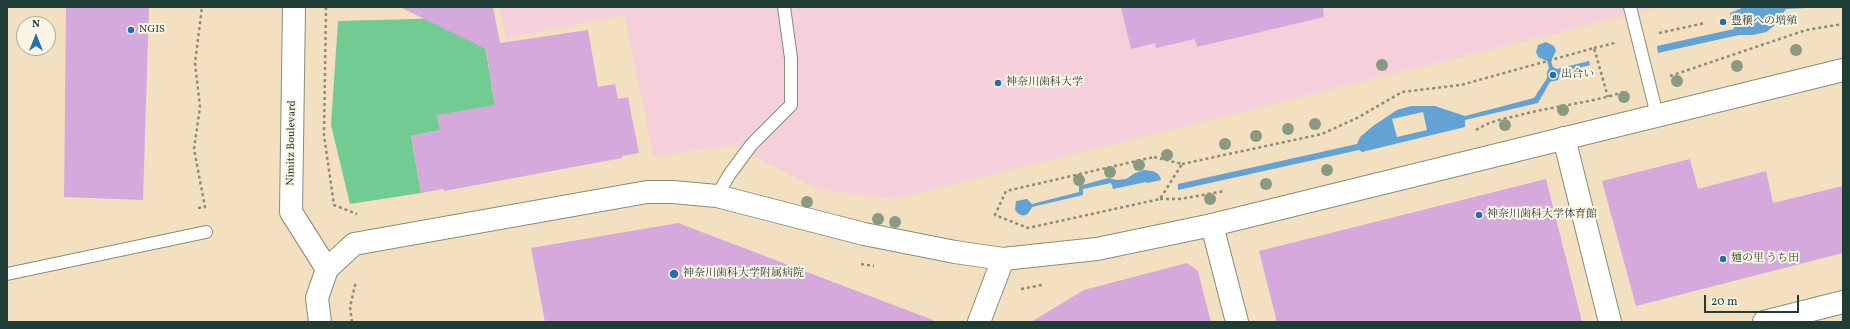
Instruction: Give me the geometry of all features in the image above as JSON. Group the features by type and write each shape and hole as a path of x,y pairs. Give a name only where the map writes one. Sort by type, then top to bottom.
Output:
{"street":[{"name":"Nimitz Boulevard","path":"294,7 291,212 327,269"},
{"path":"320,322 317,298 327,269 354,244 647,192 717,196 864,234 955,252 1003,259 1097,249 1212,225 1843,70"},
{"path":"1564,138 1610,322"},
{"path":"1212,225 1237,322"},
{"path":"979,322 1003,259"},
{"path":"1764,322 1843,302"}],"lane":[{"path":"717,196 729,175 752,144 791,105 791,58 784,7"},
{"path":"1630,7 1657,115"},
{"path":"7,274 206,232"}],"path":[{"path":"197,208 205,207 194,149 200,107 195,63 202,7"},
{"path":"326,7 324,135 334,205 362,216"},
{"path":"1667,77 1806,30 1843,24"},
{"path":"1233,190 1180,199 1160,199 1028,228 995,215 1006,191 1154,157 1182,164 1322,134 1357,118 1402,92 1461,85 1594,48 1608,97 1630,89"},
{"path":"1160,199 1182,164"},
{"path":"352,322 350,307 356,278"}],"shaded area":[{"name":"神奈川歯科大学","path":"500,7 1660,7 894,199 817,189 732,145 654,157 624,15 506,38"}],"green space":[{"path":"450,18 445,29 485,45 496,112 452,113 437,115 440,130 411,136 421,193 350,204 331,125 338,21"}],"water":[{"path":"1744,7 1827,7 1786,9 1774,26 1766,32 1753,35 1739,35 1658,53 1657,46 1734,29 1730,13"},
{"path":"1546,42 1554,46 1556,51 1551,61 1553,67 1557,69 1589,61 1590,65 1560,73 1558,80 1550,82 1538,103 1465,120 1465,127 1362,152 1359,150 1178,190 1178,184 1357,144 1360,137 1373,126 1397,110 1411,106 1435,106 1465,116 1534,98 1547,78 1549,68 1547,61 1538,57 1536,52 1538,45","holes":["1423,112 1427,130 1397,137 1392,119"]},
{"path":"1144,170 1157,173 1161,180 1113,189 1111,183 1083,189 1083,195 1032,207 1029,213 1025,215 1020,215 1015,210 1016,201 1027,199 1032,204 1079,192 1079,186 1108,178 1117,180 1126,179 1135,173"}],"building":[{"path":"66,7 149,7 143,200 64,197"},
{"path":"400,7 493,7 500,43 588,30 598,87 615,84 618,99 628,97 639,153 622,156 622,158 444,191 443,189 421,193 411,136 440,130 437,115 495,105 486,49"},
{"path":"1121,7 1323,7 1324,17 1197,47 1195,39 1156,48 1155,43 1131,49"},
{"path":"1690,159 1698,189 1766,171 1773,203 1843,186 1843,253 1636,306 1602,181"},
{"name":"神奈川歯科大学体育館","path":"1546,179 1582,322 1277,322 1259,251"},
{"name":"神奈川歯科大学附属病院","path":"678,223 933,320 932,322 545,322 531,248"},
{"path":"1187,263 1198,271 1211,322 1031,322 1084,290"}],"place":[{"name":"豊穣への増殖","path":"1723,22"},
{"name":"NGIS","path":"131,30"},
{"name":"出合い","path":"1553,75"},
{"name":"神奈川歯科大学","path":"998,83"},
{"name":"神奈川歯科大学体育館","path":"1479,215"},
{"name":"麺の里 うち田","path":"1723,259"},
{"name":"神奈川歯科大学附属病院","path":"674,274"}]}
